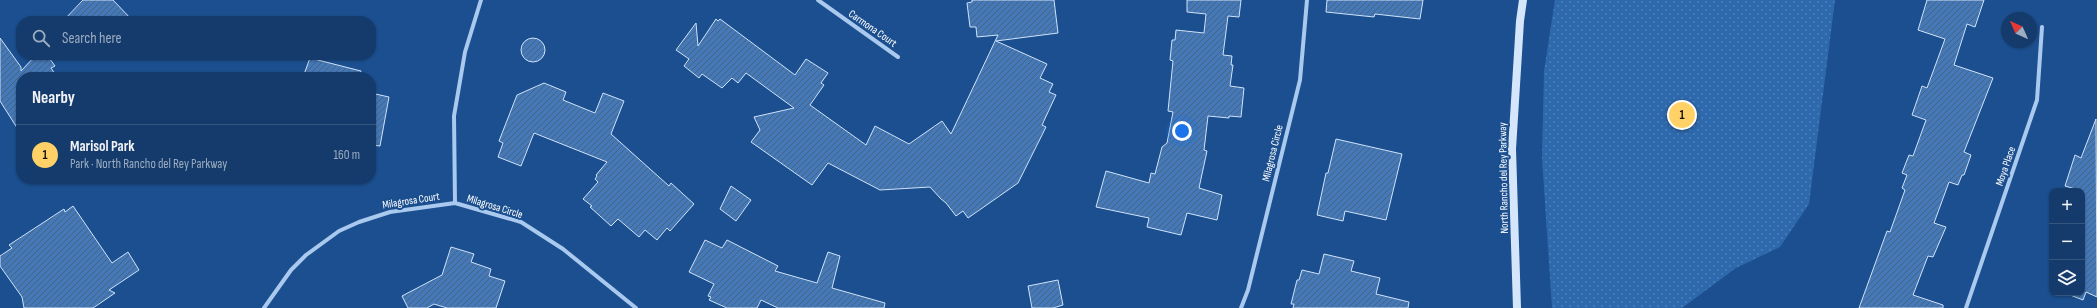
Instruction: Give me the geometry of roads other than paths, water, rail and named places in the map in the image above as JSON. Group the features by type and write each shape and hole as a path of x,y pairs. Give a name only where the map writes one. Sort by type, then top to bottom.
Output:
{"street":[{"name":"Milagrosa Circle","path":"481,0 465,52 454,116 455,203 521,222 563,249 636,308"},
{"name":"Carmona Court","path":"818,0 898,56"},
{"name":"Milagrosa Circle","path":"1241,308 1248,290 1300,80 1306,0"},
{"name":"North Rancho del Rey Parkway","path":"1517,308 1512,149 1520,21 1523,0"},
{"name":"Moya Place","path":"1966,308 2037,100 2042,27"},
{"name":"Milagrosa Court","path":"264,308 291,270 306,255 339,231 359,222 390,212 455,203"}],"place":[{"name":"Marisol Park","path":"1682,115"}]}
